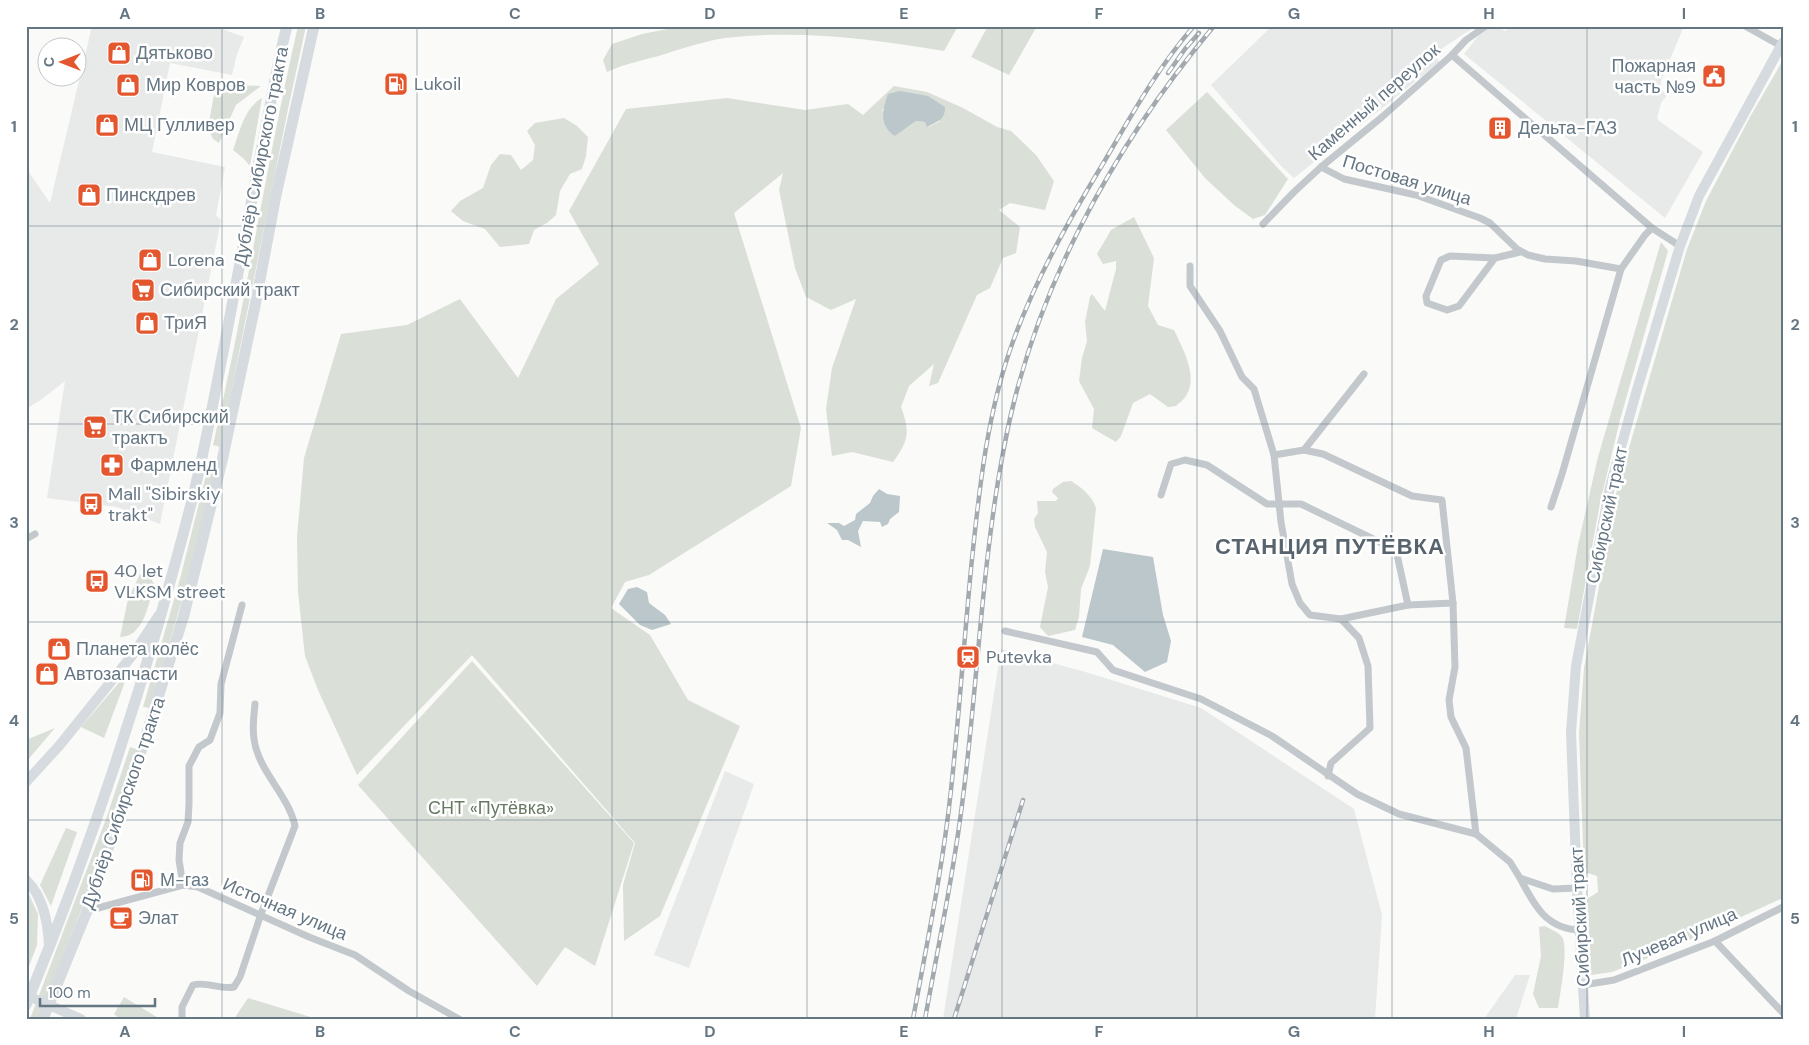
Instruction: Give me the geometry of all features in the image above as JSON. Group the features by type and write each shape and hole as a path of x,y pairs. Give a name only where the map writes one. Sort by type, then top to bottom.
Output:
{"main road":[{"name":"Дублёр Сибирского тракта","path":"26,1005 49,949 107,790 162,610 200,464 287,26"},
{"name":"Дублёр Сибирского тракта","path":"43,1019 86,911 143,745 184,615 222,461 255,306 276,195 314,26"},
{"name":"Сибирский тракт","path":"1585,1019 1572,732 1576,666 1610,487 1680,246 1699,196 1782,44"},
{"path":"26,782 59,746 134,653 162,610"},
{"path":"26,880 38,897 45,912 49,949"},
{"path":"26,995 81,1019"}],"street":[{"name":"Каменный переулок","path":"1263,224 1321,167 1382,117 1452,55 1466,40 1486,26"},
{"path":"1745,26 1782,44"},
{"path":"1452,55 1652,228 1680,246"},
{"name":"Постовая улица","path":"1321,167 1344,179 1416,195 1480,218 1490,224 1520,252 1541,258 1584,262 1621,269"},
{"path":"1551,507 1621,269 1652,228"},
{"path":"1495,258 1460,306 1448,310 1427,304 1426,296 1444,257 1495,258 1520,252"},
{"path":"1190,266 1190,286 1220,331 1242,377 1254,390 1274,456 1285,550 1292,584 1300,603 1310,615 1341,619 1408,605 1453,603"},
{"path":"1304,450 1364,374"},
{"path":"1274,456 1304,450 1322,454 1412,496 1442,500 1453,603 1455,667 1449,700 1451,717 1466,748 1476,834"},
{"path":"1161,495 1171,464 1185,460 1207,465 1267,504 1301,504 1396,550 1408,605"},
{"path":"26,540 34,534"},
{"path":"180,885 179,852 180,843 188,822 189,766 198,747 210,740 220,714 221,684 242,605"},
{"path":"1328,776 1331,763 1370,728 1368,666 1359,638 1341,619"},
{"path":"1006,631 1097,652 1113,670 1201,699 1272,736 1357,794 1399,814 1476,834 1510,862 1535,907 1554,924 1570,930 1580,930"},
{"path":"182,1019 182,1006 193,985 199,984 227,989 234,987 240,978 261,914 295,826 292,813 262,762 254,740 255,704"},
{"path":"1520,878 1553,888 1578,888"},
{"name":"Источная улица","path":"86,911 180,885 198,886 309,937 355,955 409,991 459,1019"},
{"name":"Лучевая улица","path":"1583,985 1614,980 1715,942 1783,907"},
{"path":"1715,942 1783,1013"}],"shaded area":[{"path":"92,26 214,26 244,37 237,54 232,75 170,63 152,152 225,167 216,215 221,220 160,524 117,507 47,498 65,381 26,409 26,168 50,203 77,88 88,88 88,43"},
{"path":"1272,26 1476,26 1444,47 1434,56 1440,62 1294,178 1281,166 1211,85"},
{"path":"1492,26 1506,31 1511,26 1684,26 1661,81 1660,89 1667,95 1661,103 1657,118 1703,152 1665,218 1464,54 1482,31"},
{"path":"900,91 928,96 945,107 944,115 927,127 925,122 916,121 895,136 884,123 883,112 888,94"},
{"path":"879,489 887,494 900,496 899,512 890,519 888,524 882,527 880,522 863,521 858,531 861,547 848,540 842,540 837,530 827,523 839,523 844,526 855,520 856,514 870,503"},
{"path":"1103,549 1153,557 1163,615 1171,641 1167,662 1145,672 1113,645 1082,637"},
{"path":"637,587 647,592 649,603 665,615 671,624 652,630 640,625 619,604 628,589"},
{"path":"1001,649 1089,673 1201,708 1354,809 1382,915 1375,1019 943,1019"},
{"path":"725,771 754,784 689,968 654,955"},
{"path":"1515,975 1530,975 1516,1019 1484,1019"}],"green space":[{"path":"298,26 306,26 220,447 213,445"},
{"path":"683,26 958,26 944,51 877,41 811,35 750,36 718,39 697,44 607,72 603,60 612,44 642,34"},
{"path":"988,26 1037,26 1009,75 971,57"},
{"path":"1783,60 1783,898 1666,951 1612,972 1591,975 1587,899 1598,892 1597,876 1584,872 1579,733 1584,668 1617,489 1687,249 1706,201 1750,117"},
{"path":"230,85 261,86 236,105 219,143 213,139 208,127 214,95 221,87"},
{"path":"894,86 927,92 963,108 997,127 1011,131 1036,155 1054,181 1045,210 1010,203 999,210 1020,227 1016,253 1003,258 990,288 977,295 938,383 929,386 934,364 909,386 901,407 907,429 905,442 893,462 852,452 832,456 826,409 832,368 856,299 831,310 806,297 795,268 779,190 783,173 734,213 801,428 791,486 649,575 625,582 611,608 650,635 688,700 740,726 660,916 624,941 623,885 635,843 472,655 357,775 318,690 305,656 298,592 297,537 304,458 341,334 407,325 460,299 518,378 556,299 599,264 569,211 626,109 727,98 805,110 848,104 863,115","holes":["882,109 940,121 928,127 925,122 916,121 895,136"]},
{"path":"1207,92 1288,179 1265,215 1253,219 1234,205 1205,178 1166,130"},
{"path":"262,98 250,166 233,150 247,114 256,102"},
{"path":"564,118 577,126 588,137 586,156 582,169 570,174 560,191 556,215 547,223 534,230 529,244 500,247 485,229 463,221 451,211 460,201 483,188 491,165 500,154 511,155 521,170 533,160 535,145 527,131 535,123"},
{"path":"1134,217 1154,258 1148,306 1158,325 1174,330 1188,361 1191,378 1186,396 1176,406 1168,407 1150,394 1133,403 1121,436 1116,442 1092,428 1094,409 1079,381 1082,358 1087,341 1085,322 1090,297 1092,294 1105,311 1116,269 1116,261 1103,264 1097,254 1111,230"},
{"path":"1661,242 1668,251 1620,420 1600,503 1577,629 1564,628 1578,545 1598,457"},
{"path":"209,463 217,464 187,583 150,708 143,707 180,579"},
{"path":"1071,481 1086,492 1096,508 1090,566 1081,589 1079,617 1075,630 1048,636 1040,627 1048,587 1045,572 1047,552 1035,527 1034,519 1038,513 1037,501 1056,501 1058,498 1052,492 1053,489 1063,482"},
{"path":"140,574 149,575 154,584 147,609 144,618 135,631 128,636 120,637 128,599"},
{"name":"СНТ «Путёвка»","path":"472,661 634,843 595,966 565,947 537,986 358,785"},
{"path":"129,671 104,738 81,727"},
{"path":"55,728 26,762 26,740"},
{"path":"130,747 136,749 95,874 39,1019 30,1019 106,819"},
{"path":"66,828 77,832 51,906 40,885"},
{"path":"26,888 38,914 37,945 26,974"},
{"path":"1545,926 1560,935 1564,942 1565,950 1558,1008 1539,1008 1533,994 1541,956 1539,927"},
{"path":"124,997 160,1019 120,1019 114,1014"},
{"path":"248,998 317,1019 234,1019"}],"railway":[{"path":"913,1019 948,819 981,480 991,421 1005,364 1024,313 1044,269 1091,183 1146,92 1194,26"},
{"path":"925,1019 956,847 969,747 990,537 1003,453 1016,394 1033,337 1055,281 1081,226 1110,173 1142,122 1214,26"},
{"path":"1168,73 1199,33"},
{"path":"954,1019 1023,800"}],"place":[{"name":"Дятьково","path":"119,53"},
{"name":"Пожарная часть №9","path":"1714,76"},
{"name":"Lukoil","path":"396,84"},
{"name":"Мир Ковров","path":"128,85"},
{"name":"МЦ Гулливер","path":"107,125"},
{"name":"Дельта-ГАЗ","path":"1500,128"},
{"name":"Пинскдрев","path":"89,195"},
{"name":"Lorena","path":"150,260"},
{"name":"Сибирский тракт","path":"143,290"},
{"name":"ТриЯ","path":"147,323"},
{"name":"ТК Сибирский трактъ","path":"95,427"},
{"name":"Фармленд","path":"112,465"},
{"name":"Mall \"Sibirskiy trakt\"","path":"91,504"},
{"name":"40 let VLKSM street","path":"97,581"},
{"name":"Планета колёс","path":"59,649"},
{"name":"Putevka","path":"968,657"},
{"name":"Автозапчасти","path":"47,674"},
{"name":"М-газ","path":"142,880"},
{"name":"Элат","path":"121,918"}],"district":[{"name":"СТАНЦИЯ ПУТЁВКА","path":"1330,546"}]}
